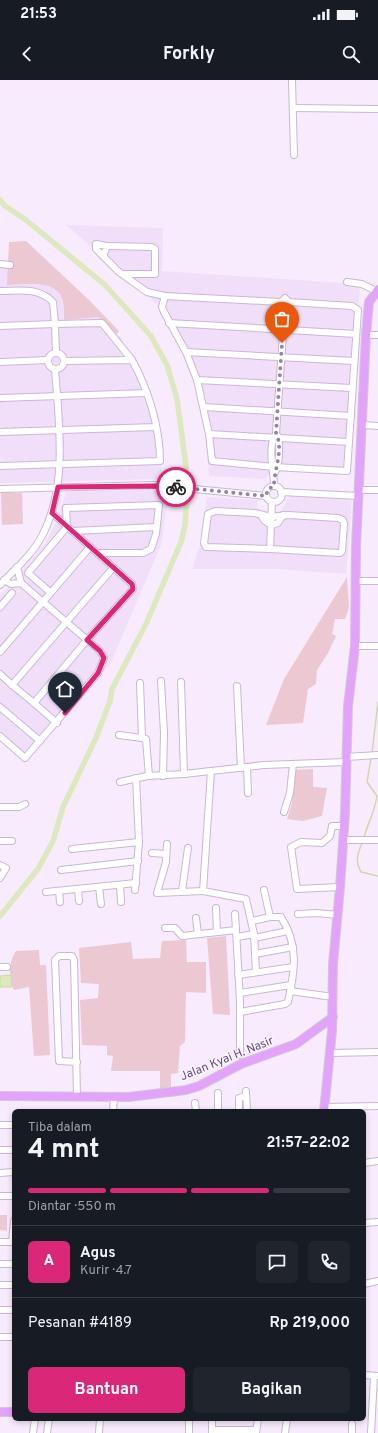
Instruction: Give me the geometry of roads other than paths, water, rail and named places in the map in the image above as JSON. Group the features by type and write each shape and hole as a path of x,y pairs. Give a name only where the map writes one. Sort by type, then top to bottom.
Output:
{"main road":[{"path":"324,1109 331,1053 333,964 344,826 348,706 355,646 359,493 366,335 369,302 377,290"},
{"name":"Jalan Kyai H. Nasir","path":"0,1096 77,1095 114,1103 171,1093 199,1086 242,1064 296,1044 333,1017"},
{"path":"0,1407 12,1407"},
{"path":"0,1412 12,1412"}],"street":[{"path":"292,80 294,155"},
{"path":"293,108 378,109"},
{"path":"123,274 155,274 155,249 152,247 107,246 98,244 94,246 123,274 147,292 165,296 356,307 358,312 348,470 274,469 212,462 210,458 209,434 197,380 186,352 169,323 163,309 165,296"},
{"path":"103,256 107,246"},
{"path":"0,264 10,265"},
{"path":"347,282 362,284 377,290"},
{"path":"0,291 37,291 45,295 53,302 56,353"},
{"path":"274,486 277,412 285,303"},
{"path":"0,326 102,323 132,360 148,393 156,428 160,459 158,462 0,466"},
{"path":"169,323 356,334"},
{"path":"366,335 378,335"},
{"path":"186,352 354,361"},
{"path":"48,360 51,355 56,353"},
{"path":"56,353 62,356 64,361"},
{"path":"0,362 48,360"},
{"path":"48,360 50,366 55,369"},
{"path":"64,361 132,360"},
{"path":"55,369 61,367 64,361"},
{"path":"2,583 41,538 52,513 58,487 59,465 55,369"},
{"path":"197,380 352,388"},
{"path":"0,398 148,393"},
{"path":"204,408 351,416"},
{"path":"363,425 378,426"},
{"path":"0,432 156,428"},
{"path":"209,434 349,442"},
{"path":"274,486 281,492 359,493 378,490"},
{"path":"266,496 268,489 274,486"},
{"path":"0,489 58,487 168,487 266,496 272,502 270,550"},
{"path":"272,502 279,500 281,492"},
{"path":"70,529 66,508 159,505 151,548 142,553 97,553"},
{"path":"212,511 261,514 271,517 283,516 342,520 344,524 342,552 334,554 207,547 204,544 208,514 212,511"},
{"path":"34,703 87,640 133,589 132,584 52,513"},
{"path":"261,514 264,520 271,525 277,524 283,516"},
{"path":"50,592 28,573 70,529 156,527"},
{"path":"0,652 90,546"},
{"path":"0,736 26,758 98,673 104,658 100,651 21,583 17,567"},
{"path":"12,685 113,568"},
{"path":"356,581 378,581"},
{"path":"2,583 21,583"},
{"path":"0,606 12,593"},
{"path":"355,646 378,646"},
{"path":"0,674 57,723"},
{"path":"161,681 164,733 163,776"},
{"path":"181,682 184,774"},
{"path":"140,683 142,738"},
{"path":"237,686 244,768 248,793"},
{"path":"0,707 40,741"},
{"path":"119,735 146,739 149,776"},
{"path":"120,782 149,776 346,760 378,755"},
{"path":"284,812 290,792 293,764"},
{"path":"203,891 211,771"},
{"path":"136,778 139,842 136,890"},
{"path":"0,807 19,807 25,804"},
{"path":"340,887 298,890 295,884 291,847 301,842 322,843 330,836 332,826 344,826"},
{"path":"343,840 378,840"},
{"path":"0,841 12,841"},
{"path":"72,849 139,842"},
{"path":"167,844 157,893 203,891 246,898 252,921 256,972"},
{"path":"182,892 188,848"},
{"path":"152,853 166,854"},
{"path":"61,870 138,862"},
{"path":"0,865 6,868 0,878"},
{"path":"46,892 136,883"},
{"path":"120,885 121,902"},
{"path":"99,887 101,904"},
{"path":"78,889 79,901"},
{"path":"59,890 60,902"},
{"path":"264,890 270,917"},
{"path":"216,908 217,932"},
{"path":"298,914 316,913 338,915"},
{"path":"235,914 240,993 240,1055"},
{"path":"240,1012 285,1004 288,1002 293,967 293,947 288,931 281,917 270,917 252,921"},
{"path":"196,918 198,934"},
{"path":"165,928 175,928 182,936 217,932 254,936 288,931"},
{"path":"255,954 293,947"},
{"path":"77,1062 59,1061 55,960 59,956 72,956 74,960 77,1062 77,1095"},
{"path":"0,967 7,967"},
{"path":"238,975 293,967"},
{"path":"240,993 290,988 333,997"},
{"path":"331,1053 378,1052"},
{"path":"218,1093 218,1109"},
{"path":"239,1109 239,1098 246,1093 247,1109"},
{"path":"195,1103 196,1109"},
{"path":"324,1109 378,1106"},
{"path":"0,1125 12,1124"},
{"path":"0,1150 12,1150"},
{"path":"366,1163 378,1161"},
{"path":"0,1173 12,1172"},
{"path":"0,1196 12,1196"},
{"path":"366,1223 378,1222"},
{"path":"0,1242 12,1242"},
{"path":"0,1264 12,1264"},
{"path":"366,1284 378,1281"},
{"path":"0,1286 12,1285"},
{"path":"0,1310 12,1310"},
{"path":"0,1337 12,1337"},
{"path":"366,1375 376,1376 371,1433"},
{"path":"33,1433 35,1421"},
{"path":"47,1433 49,1421"},
{"path":"100,1421 100,1433"},
{"path":"189,1421 189,1433"},
{"path":"212,1421 212,1432 256,1431 258,1421"},
{"path":"285,1433 287,1421"},
{"path":"352,1424 352,1433"}],"waterway":[{"path":"0,200 5,206 26,220 105,285 151,336 167,365 177,399 186,466 187,496 185,525 181,542 146,624 112,689 110,701 96,738 63,807 53,841 38,869 0,916"},
{"path":"372,753 378,702"},
{"path":"364,837 375,807 377,796 367,782 371,758"},
{"path":"362,843 357,858 361,872 378,876"}]}
